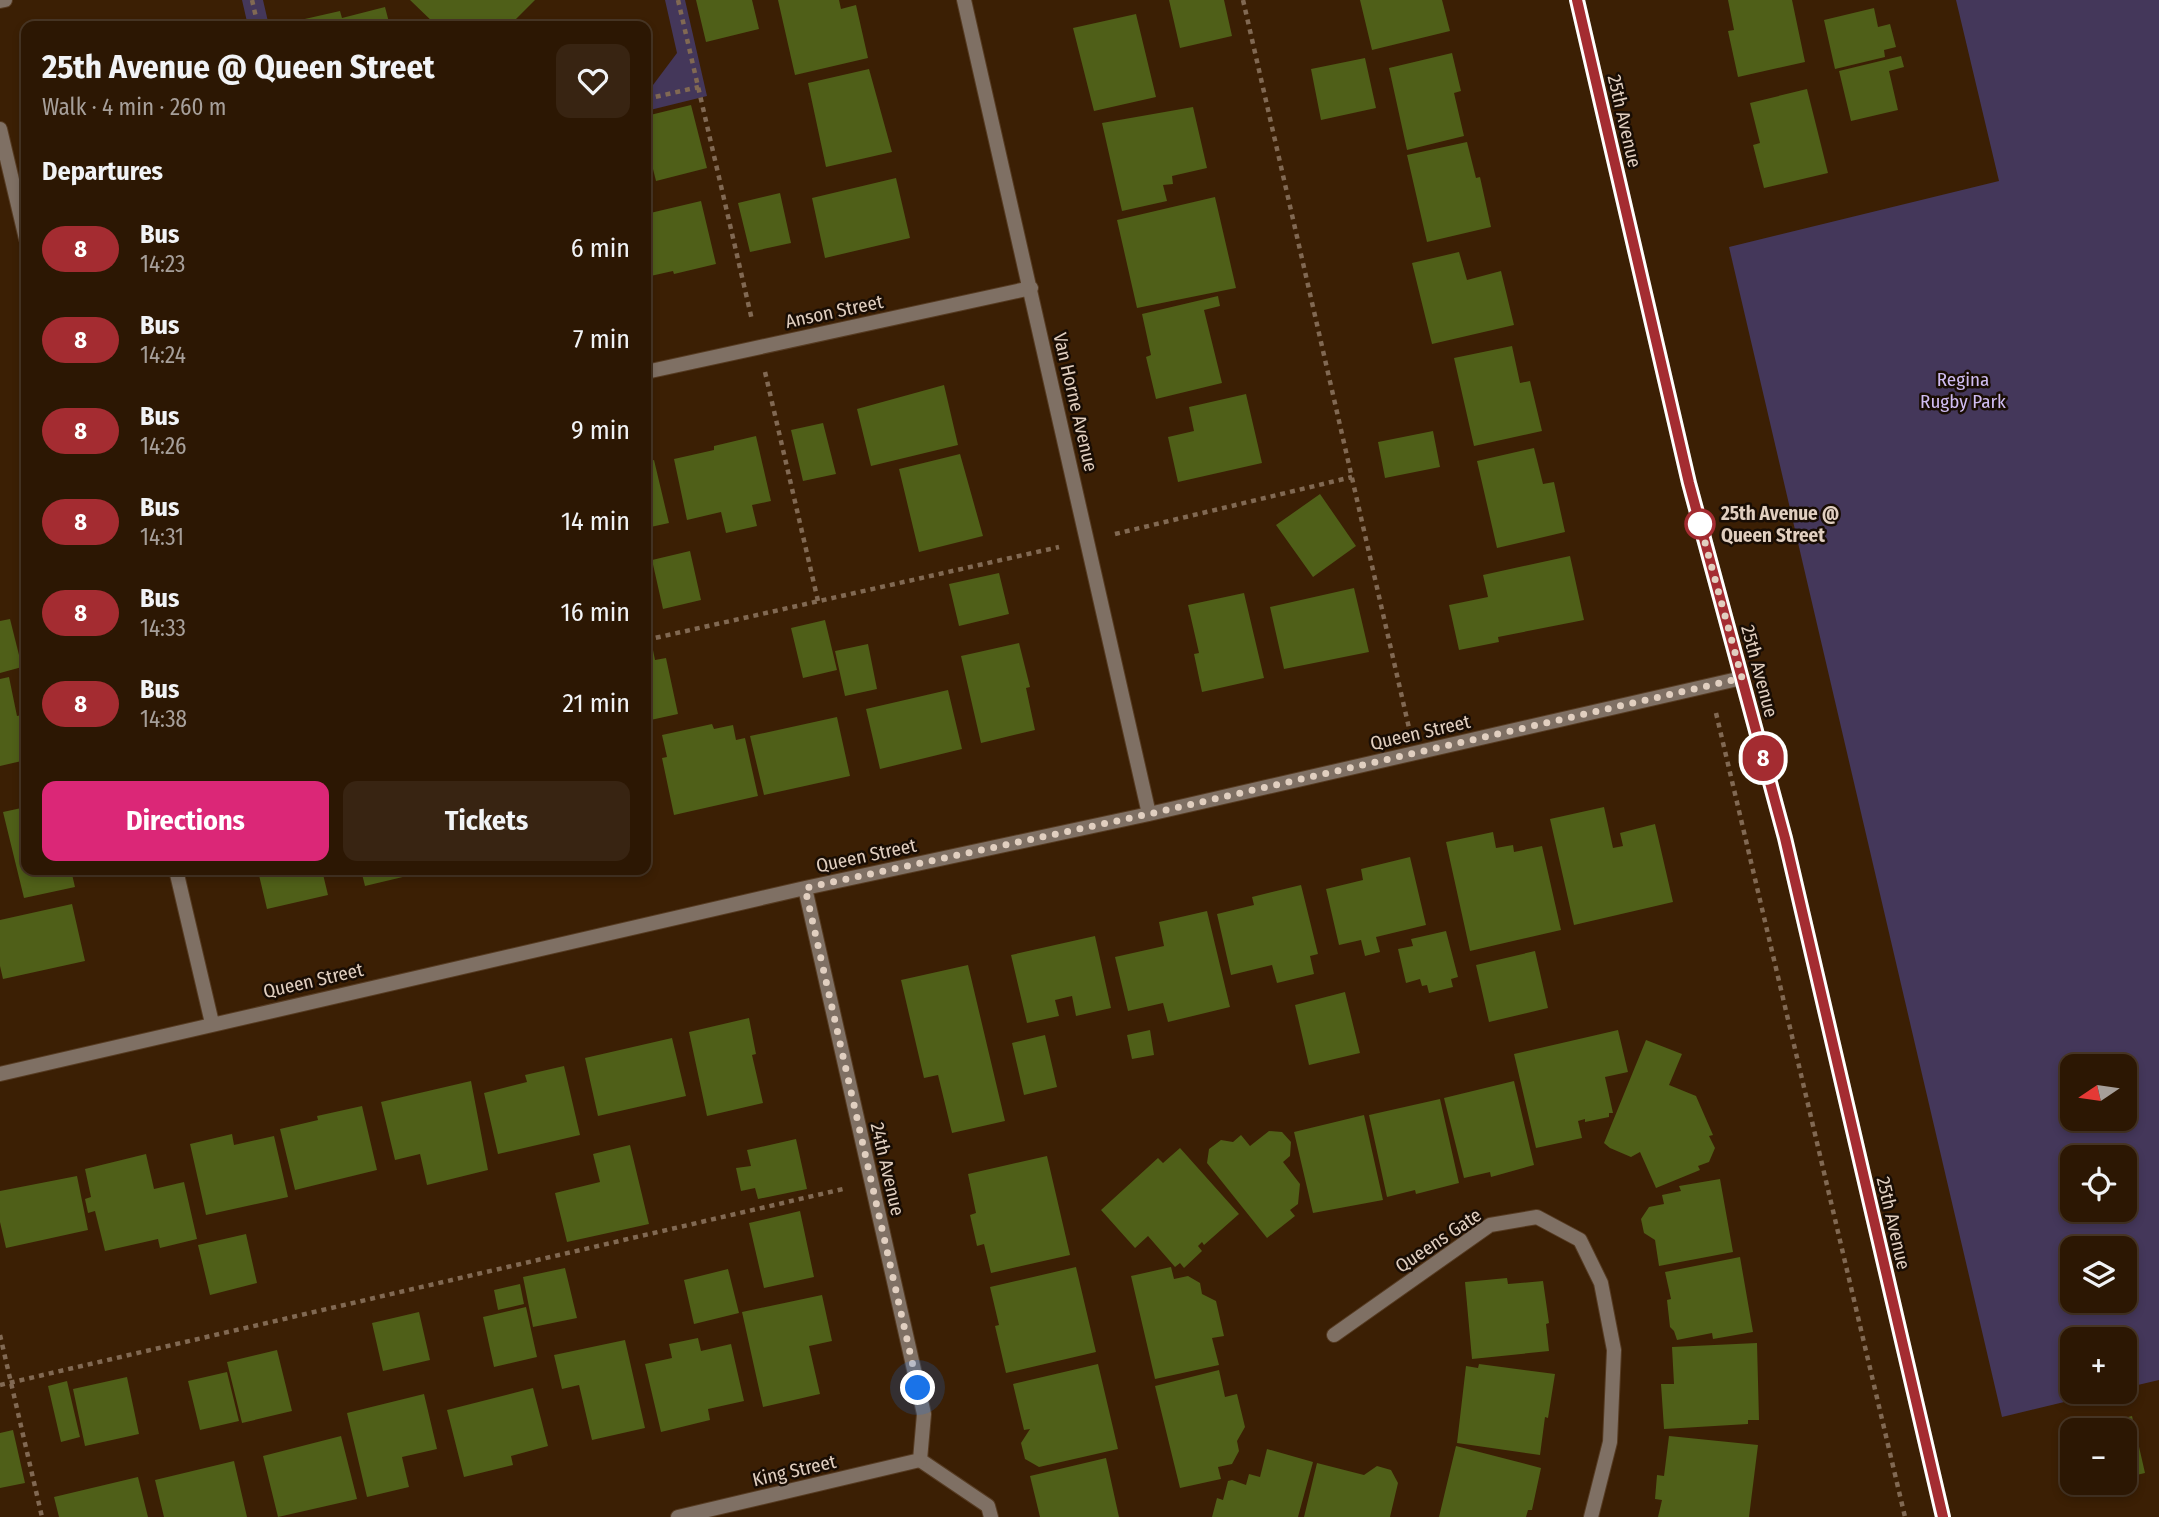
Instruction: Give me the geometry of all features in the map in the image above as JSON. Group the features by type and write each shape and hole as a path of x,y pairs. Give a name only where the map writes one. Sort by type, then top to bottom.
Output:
{"street":[{"name":"Van Horne Avenue","path":"964,0 1149,814"},
{"name":"25th Avenue","path":"1577,0 1689,483 1785,838 1943,1517"},
{"path":"0,130 21,218"},
{"name":"Anson Street","path":"651,371 1031,288"},
{"name":"Queen Street","path":"0,1073 805,888 1149,814 1742,678"},
{"path":"177,875 212,1023"},
{"name":"24th Avenue","path":"805,888 924,1414 920,1460"},
{"name":"Queens Gate","path":"1334,1335 1490,1225 1537,1217 1580,1240 1601,1283 1614,1350 1610,1442 1591,1517"},
{"path":"920,1460 988,1506 991,1517"},
{"name":"King Street","path":"678,1517 920,1460"}],"path":[{"path":"252,0 257,21"},
{"path":"651,98 699,87 678,0"},
{"path":"1243,0 1415,753"},
{"path":"651,639 1088,541 1352,477"},
{"path":"1710,685 1905,1517"},
{"path":"0,1385 872,1182"},
{"path":"0,1335 42,1517"}],"green space":[{"path":"242,0 263,0 268,21 247,21"},
{"path":"665,0 685,0 707,96 651,110 651,86 677,53"},
{"name":"Regina Rugby Park","path":"1956,0 2159,0 2159,1380 2137,1385 2137,1327 2060,1327 2060,1403 2002,1417 1729,247 1999,181"}],"building":[{"path":"410,0 535,0 514,21 432,21"},
{"path":"696,0 752,0 759,29 706,42"},
{"path":"778,0 839,0 841,9 856,5 868,58 795,75"},
{"path":"1169,0 1224,0 1232,36 1180,48"},
{"path":"1360,0 1442,0 1450,31 1372,50"},
{"path":"1728,0 1792,0 1805,62 1738,77 1728,31 1734,30"},
{"path":"385,7 389,21 296,21 340,11 342,18"},
{"path":"1874,8 1878,27 1890,24 1896,47 1884,50 1885,57 1835,69 1824,20"},
{"path":"1136,14 1156,97 1094,111 1073,28"},
{"path":"1452,53 1461,91 1454,93 1464,136 1407,150 1389,68"},
{"path":"1901,56 1904,67 1889,71 1898,110 1851,121 1839,71"},
{"path":"1365,58 1376,108 1321,120 1311,69"},
{"path":"869,69 892,152 826,167 808,83"},
{"path":"1807,89 1828,173 1764,188 1753,145 1760,143 1750,103"},
{"path":"691,105 707,168 656,181 651,161 651,115"},
{"path":"1193,107 1207,168 1172,176 1173,184 1163,185 1167,201 1122,211 1102,123"},
{"path":"1467,142 1476,178 1480,177 1491,227 1427,242 1407,155"},
{"path":"896,178 910,238 825,258 812,198"},
{"path":"780,193 791,243 750,252 738,203"},
{"path":"1215,197 1236,288 1137,308 1117,220"},
{"path":"701,201 716,264 674,274 673,271 651,276 651,213"},
{"path":"1459,252 1467,280 1501,271 1514,325 1432,344 1412,263"},
{"path":"1218,296 1220,306 1204,310 1222,383 1156,399 1146,357 1151,355 1142,314"},
{"path":"1512,346 1520,383 1530,381 1542,431 1474,446 1454,358"},
{"path":"944,385 958,445 871,466 857,409"},
{"path":"1246,394 1262,463 1178,482 1168,437 1194,431 1189,407"},
{"path":"823,423 836,474 803,481 791,430"},
{"path":"1433,431 1440,467 1385,478 1378,442"},
{"path":"756,436 771,501 752,505 757,526 726,533 721,512 687,520 674,459 714,450 714,446"},
{"path":"1534,448 1543,484 1554,482 1565,532 1497,548 1477,461"},
{"path":"960,454 983,536 919,552 899,469"},
{"path":"654,460 669,523 651,527 651,461"},
{"path":"1320,494 1356,546 1313,577 1276,525"},
{"path":"690,551 701,600 663,609 652,560"},
{"path":"1570,556 1584,620 1498,637 1499,642 1459,650 1449,605 1488,597 1483,575"},
{"path":"999,573 1009,614 959,626 949,584"},
{"path":"1354,588 1369,652 1284,669 1270,607"},
{"path":"1244,593 1264,678 1202,692 1194,654 1199,653 1188,605"},
{"path":"10,619 21,667 0,673 0,621"},
{"path":"825,620 837,670 803,678 791,628"},
{"path":"1019,643 1030,687 1026,688 1035,730 981,743 961,656"},
{"path":"868,644 877,689 845,696 835,651"},
{"path":"651,650 655,660 666,658 678,714 651,720"},
{"path":"9,677 17,716 21,715 21,761 0,766 0,679"},
{"path":"948,690 962,749 880,769 866,709"},
{"path":"837,717 850,776 764,795 750,736"},
{"path":"712,724 714,729 733,725 736,740 745,738 758,796 674,815 662,758 667,757 662,735"},
{"path":"1604,807 1613,848 1623,846 1620,833 1655,824 1673,902 1574,925 1550,819"},
{"path":"21,808 21,875 72,875 75,887 24,898 3,812"},
{"path":"1493,832 1496,848 1513,845 1514,852 1542,846 1561,930 1470,951 1446,842"},
{"path":"1410,857 1426,925 1376,937 1380,952 1365,956 1361,940 1339,945 1326,889 1363,880 1361,869"},
{"path":"259,875 323,875 328,895 267,909"},
{"path":"362,875 411,875 365,886"},
{"path":"1301,885 1318,954 1310,956 1314,974 1277,983 1272,965 1231,975 1217,914 1254,905 1252,897"},
{"path":"72,904 85,961 3,979 0,966 0,920"},
{"path":"1207,911 1230,1007 1168,1022 1163,1003 1128,1011 1115,957 1164,946 1159,922"},
{"path":"1446,931 1458,977 1451,979 1453,987 1429,993 1427,985 1422,986 1420,979 1406,983 1398,949 1413,946 1411,939"},
{"path":"1095,936 1111,1008 1076,1016 1072,996 1055,1000 1059,1016 1027,1023 1011,955"},
{"path":"1535,951 1548,1008 1489,1022 1476,965"},
{"path":"968,965 1005,1121 952,1133 938,1075 924,1078 901,980"},
{"path":"1345,992 1360,1053 1309,1065 1295,1005"},
{"path":"749,1018 756,1054 752,1055 763,1103 707,1116 689,1032"},
{"path":"1150,1030 1154,1055 1132,1059 1127,1035"},
{"path":"1618,1030 1628,1072 1605,1077 1613,1113 1609,1113 1609,1117 1578,1121 1582,1138 1536,1148 1514,1054"},
{"path":"1045,1035 1057,1087 1024,1095 1012,1043"},
{"path":"672,1038 686,1096 598,1116 585,1058"},
{"path":"1646,1040 1682,1054 1669,1085 1696,1096 1713,1135 1709,1136 1715,1148 1709,1162 1698,1166 1700,1170 1656,1188 1640,1152 1631,1157 1604,1143"},
{"path":"564,1066 580,1135 498,1154 484,1093 527,1082 525,1075"},
{"path":"471,1081 488,1170 427,1185 420,1154 395,1160 381,1102"},
{"path":"1514,1081 1534,1165 1491,1177 1490,1172 1464,1178 1444,1098"},
{"path":"1440,1099 1459,1183 1416,1194 1415,1190 1387,1197 1369,1115"},
{"path":"362,1106 377,1170 295,1190 280,1129 318,1120 317,1116"},
{"path":"1364,1115 1383,1200 1313,1213 1294,1132"},
{"path":"1269,1131 1282,1132 1291,1142 1290,1156 1283,1162 1300,1184 1298,1204 1290,1210 1295,1216 1267,1238 1207,1163 1209,1149 1221,1140 1233,1142 1241,1135 1250,1146"},
{"path":"232,1134 234,1145 274,1136 288,1197 206,1215 190,1144"},
{"path":"796,1139 807,1189 758,1199 755,1188 741,1191 736,1168 751,1166 747,1150"},
{"path":"630,1145 649,1224 567,1242 555,1193 600,1182 593,1154"},
{"path":"1180,1148 1239,1214 1204,1245 1202,1242 1198,1246 1202,1251 1184,1268 1180,1263 1175,1267 1148,1236 1135,1248 1101,1210 1158,1158 1163,1163"},
{"path":"146,1154 154,1189 184,1182 197,1239 160,1248 158,1239 105,1251 95,1211 88,1213 85,1199 91,1197 85,1169"},
{"path":"1047,1156 1070,1255 991,1273 984,1244 977,1246 970,1215 976,1213 968,1174"},
{"path":"77,1176 88,1230 6,1248 0,1222 0,1191"},
{"path":"1720,1179 1733,1252 1659,1266 1655,1240 1644,1233 1641,1219 1649,1207 1664,1204 1662,1195 1681,1191 1679,1186"},
{"path":"800,1211 814,1277 764,1288 749,1223"},
{"path":"246,1234 257,1283 210,1295 198,1245"},
{"path":"1740,1257 1753,1332 1713,1339 1712,1333 1677,1340 1670,1327 1667,1300 1671,1299 1665,1272"},
{"path":"1076,1267 1096,1352 1006,1373 995,1326 999,1325 990,1287"},
{"path":"1171,1267 1174,1279 1188,1276 1200,1283 1202,1294 1216,1301 1224,1336 1212,1338 1219,1365 1155,1379 1131,1276"},
{"path":"565,1268 577,1318 533,1327 523,1277"},
{"path":"728,1269 739,1313 694,1324 684,1280"},
{"path":"1507,1278 1508,1284 1543,1281 1549,1323 1546,1324 1549,1351 1472,1359 1465,1282"},
{"path":"520,1284 524,1304 498,1310 494,1290"},
{"path":"822,1295 832,1341 809,1346 820,1394 763,1407 742,1312"},
{"path":"526,1307 537,1357 494,1367 483,1317"},
{"path":"419,1312 430,1360 383,1371 372,1323"},
{"path":"698,1338 701,1351 731,1344 744,1401 708,1409 710,1420 661,1432 645,1364 672,1358 669,1344"},
{"path":"625,1340 645,1428 592,1440 579,1385 562,1389 554,1355"},
{"path":"1757,1343 1759,1420 1748,1420 1748,1424 1664,1429 1661,1384 1674,1384 1672,1347"},
{"path":"277,1350 292,1411 242,1423 227,1362"},
{"path":"1098,1364 1118,1449 1039,1467 1025,1459 1021,1443 1030,1429 1024,1430 1013,1384"},
{"path":"1479,1364 1555,1374 1540,1455 1457,1443 1466,1366 1478,1368"},
{"path":"1219,1370 1225,1397 1237,1394 1245,1427 1237,1441 1239,1451 1232,1464 1218,1467 1221,1479 1180,1488 1155,1386"},
{"path":"227,1372 239,1421 200,1430 188,1381"},
{"path":"127,1377 139,1434 85,1446 73,1389"},
{"path":"67,1381 80,1437 61,1442 48,1386"},
{"path":"533,1388 548,1446 511,1456 513,1465 464,1477 447,1410"},
{"path":"424,1394 437,1449 402,1457 409,1487 367,1497 347,1413"},
{"path":"13,1430 25,1483 0,1488 0,1433"},
{"path":"341,1436 357,1499 278,1517 263,1456"},
{"path":"1669,1436 1758,1445 1749,1517 1658,1517 1662,1500 1655,1499 1657,1475 1664,1476"},
{"path":"2137,1438 2145,1473 2137,1475"},
{"path":"1456,1446 1541,1468 1532,1510 1528,1510 1526,1517 1439,1517"},
{"path":"1267,1449 1313,1462 1298,1517 1212,1517 1217,1498 1223,1500 1228,1481 1246,1485 1249,1474 1260,1477"},
{"path":"1106,1458 1119,1517 1040,1517 1030,1476"},
{"path":"234,1461 247,1517 164,1517 155,1480"},
{"path":"1317,1463 1364,1475 1377,1466 1391,1470 1398,1483 1390,1517 1304,1517"},
{"path":"138,1477 148,1517 59,1517 54,1497"}],"bus line":[{"name":"8","path":"1577,0 1689,483 1785,838 1943,1517"}],"place":[{"name":"25th Avenue @ Queen Street","path":"1700,524"}],"route":[{"path":"918,1388 805,888 1149,814 1742,678 1700,524"}]}
